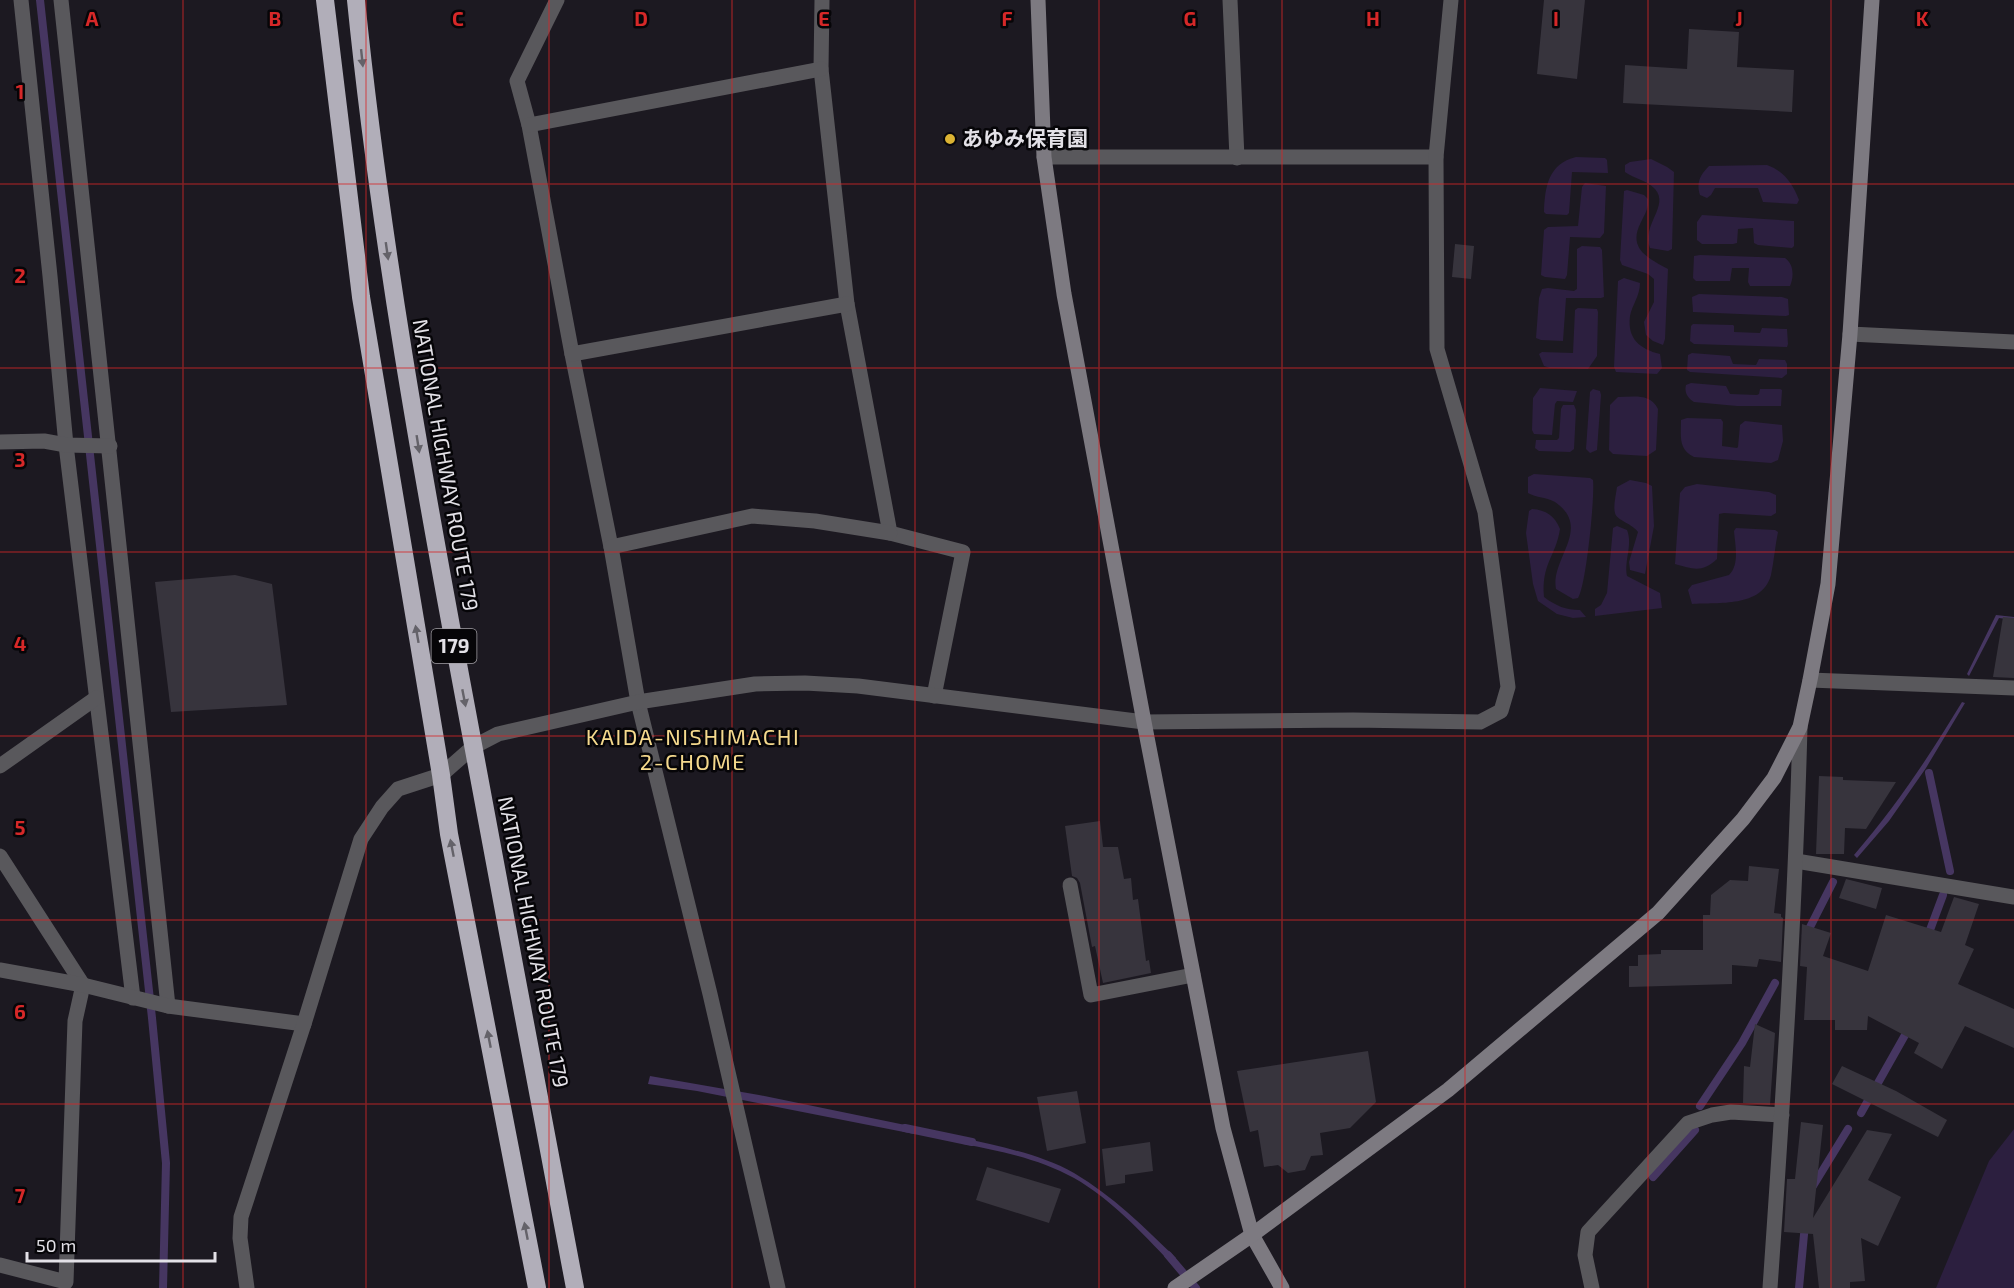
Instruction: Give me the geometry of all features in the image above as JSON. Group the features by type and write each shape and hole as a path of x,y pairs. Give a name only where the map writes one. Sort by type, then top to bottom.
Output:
{"highway":[{"name":"179","path":"325,0 361,297 449,834 537,1288"},
{"name":"NATIONAL HIGHWAY ROUTE 179","path":"356,0 364,85 392,290 426,492 575,1288"}],"street":[{"path":"21,0 66,445 133,998"},
{"path":"61,0 168,1006"},
{"path":"557,0 517,81 529,125 611,547 638,702 778,1288"},
{"path":"822,0 821,69 847,304 890,533"},
{"path":"1038,0 1044,157 1064,294 1143,722 1223,1128 1252,1235 1282,1288"},
{"path":"1230,0 1238,158"},
{"path":"247,1288 240,1238 241,1217 361,839 382,807 398,789 441,775 473,747 498,735 638,702 755,684 795,683 858,686 1143,722 1353,720 1480,722 1500,711 1508,687 1485,512 1437,350 1436,157 1451,0"},
{"path":"1770,1288 1796,861 1800,727 1828,584 1850,334 1872,0"},
{"path":"529,125 821,69"},
{"path":"1044,157 1436,157"},
{"path":"572,354 847,304"},
{"path":"1850,334 2014,342"},
{"path":"0,442 44,441 66,445 110,446"},
{"path":"611,547 752,516 815,521 890,533 963,552 934,696"},
{"path":"1810,680 2014,688"},
{"path":"0,766 96,698"},
{"path":"1176,1288 1252,1235 1448,1090 1658,913 1743,819 1774,778 1800,727"},
{"path":"0,856 83,985 75,1021 66,1282 0,1265"},
{"path":"1796,861 2014,897"},
{"path":"1070,885 1091,995 1192,975"},
{"path":"0,970 83,985 168,1006 304,1024"},
{"path":"1592,1288 1585,1255 1588,1232 1688,1123 1712,1115 1731,1112 1782,1115"}],"shaded area":[{"path":"1576,157 1605,158 1608,173 1572,172 1569,213 1567,215 1546,214 1544,212 1547,185 1550,178 1559,165"},
{"path":"1651,159 1674,172 1672,249 1668,251 1650,248 1648,240 1649,231 1658,209 1659,195 1652,186 1625,172 1625,165 1630,162"},
{"path":"1767,165 1787,179 1799,200 1797,204 1763,202 1758,188 1715,188 1707,198 1700,195 1698,187 1700,179 1709,166"},
{"path":"1585,183 1606,186 1604,233 1600,238 1570,237 1565,279 1545,277 1541,275 1544,230 1548,227 1578,226 1582,187"},
{"path":"1624,191 1644,195 1648,199 1646,211 1637,231 1638,246 1653,261 1668,269 1663,345 1646,335 1644,322 1654,302 1654,279 1648,274 1622,265 1620,260"},
{"path":"1702,215 1794,221 1794,246 1792,248 1758,245 1754,243 1753,228 1738,229 1737,243 1702,244 1697,240 1697,222"},
{"path":"1582,246 1600,247 1602,250 1604,297 1566,298 1563,341 1536,338 1539,298 1542,289 1574,291 1577,289 1577,249"},
{"path":"1694,256 1785,258 1792,267 1793,275 1790,286 1750,286 1749,268 1732,268 1730,281 1696,281 1693,278"},
{"path":"1624,278 1640,283 1630,316 1631,331 1636,342 1641,346 1660,354 1662,368 1657,374 1616,372 1614,367 1618,281"},
{"path":"1699,294 1782,297 1788,299 1789,315 1693,312 1692,297"},
{"path":"1578,308 1597,309 1597,356 1588,369 1544,366 1539,354 1542,352 1573,353 1575,310"},
{"path":"1693,324 1733,325 1734,332 1760,333 1762,328 1787,329 1788,344 1787,347 1694,344 1690,341"},
{"path":"1692,353 1730,356 1733,364 1756,365 1759,359 1785,360 1787,374 1782,378 1690,372 1687,370 1688,355"},
{"path":"1691,383 1726,386 1730,394 1757,395 1760,389 1780,389 1782,390 1781,406 1737,406 1694,402 1686,393 1686,385"},
{"path":"1540,388 1577,391 1573,402 1557,401 1555,404 1552,435 1534,434 1532,430 1533,398"},
{"path":"1593,389 1600,391 1601,395 1597,450 1590,453 1586,449 1590,392"},
{"path":"1618,397 1646,398 1651,400 1658,409 1656,450 1647,456 1613,454 1609,450 1610,405"},
{"path":"1563,405 1574,405 1576,410 1574,449 1570,452 1539,451 1535,448 1536,440 1557,440 1559,438"},
{"path":"1687,418 1721,419 1723,422 1722,446 1737,448 1740,425 1745,421 1782,425 1783,441 1778,460 1771,463 1694,457 1685,450 1681,437 1681,420"},
{"path":"1534,474 1593,480 1589,541 1584,577 1578,598 1573,599 1556,589 1559,566 1568,544 1570,522 1566,512 1555,502 1528,493 1528,477"},
{"path":"1630,480 1652,486 1654,526 1645,574 1630,570 1629,562 1638,532 1618,518 1614,510 1617,487"},
{"path":"1697,484 1769,492 1776,495 1776,513 1771,516 1719,514 1717,559 1697,569 1675,564 1680,493 1685,487"},
{"path":"1532,509 1549,514 1560,529 1545,576 1544,597 1561,607 1580,610 1586,617 1573,618 1557,614 1538,601 1533,584 1526,533 1529,511"},
{"path":"1617,526 1627,530 1629,536 1627,576 1660,593 1662,608 1595,616 1595,609 1601,605 1607,593 1613,528"},
{"path":"1736,528 1778,532 1771,575 1766,586 1759,593 1738,601 1692,604 1688,590 1692,585 1729,575 1735,566 1734,531"},
{"path":"1996,615 2014,617 2014,620 1999,618 1969,676 1967,674"},
{"path":"1962,702 1965,703 1926,768 1889,821 1857,858 1854,855 1911,781"},
{"path":"650,1076 759,1095 915,1127 914,1134 697,1091 648,1084"},
{"path":"2014,1129 2014,1288 1936,1288 1989,1161"},
{"path":"964,1138 1034,1156 1074,1173 1115,1202 1176,1258 1171,1263 1113,1206 1074,1178 1034,1161 963,1144"}],"building":[{"path":"1544,0 1585,0 1577,79 1537,74"},
{"path":"1689,29 1739,32 1737,67 1794,70 1792,112 1623,103 1625,65 1687,69"},
{"path":"1455,244 1474,246 1471,279 1452,277"},
{"path":"235,575 272,584 287,705 171,712 155,582"},
{"path":"2003,617 2014,618 2014,678 1993,677"},
{"path":"1819,776 1843,777 1843,780 1896,782 1866,829 1845,828 1844,854 1816,854"},
{"path":"1100,821 1103,847 1118,847 1124,879 1131,878 1133,900 1138,899 1146,961 1149,960 1151,973 1103,983 1095,946 1092,947 1080,883 1072,876 1065,826"},
{"path":"1749,866 1779,869 1774,913 1781,914 1783,918 1781,962 1759,959 1757,967 1732,965 1732,984 1629,987 1629,966 1638,966 1638,955 1661,954 1661,950 1703,950 1703,915 1710,915 1711,895 1730,880 1748,881"},
{"path":"1846,879 1882,888 1876,909 1839,898"},
{"path":"1954,897 1979,904 1965,945 1974,949 1958,984 2014,1009 2014,1048 1965,1026 1942,1069 1914,1053 1919,1043 1868,1016 1867,1030 1835,1030 1835,1020 1804,1020 1807,967 1800,966 1802,924 1831,933 1823,956 1868,971 1886,915 1941,932"},
{"path":"1755,1024 1775,1033 1770,1105 1743,1103 1744,1066 1750,1067"},
{"path":"1368,1051 1376,1102 1350,1128 1320,1133 1323,1155 1311,1156 1305,1170 1288,1173 1278,1165 1264,1167 1258,1130 1250,1132 1237,1071"},
{"path":"1842,1066 1896,1091 1947,1120 1938,1137 1832,1084"},
{"path":"1077,1091 1086,1143 1047,1151 1037,1097"},
{"path":"1801,1122 1823,1125 1813,1218 1867,1130 1892,1134 1868,1180 1901,1197 1878,1246 1861,1238 1865,1281 1850,1282 1850,1288 1819,1288 1813,1234 1784,1232 1787,1179 1795,1179"},
{"path":"1150,1142 1153,1171 1125,1175 1125,1183 1106,1186 1102,1149"},
{"path":"987,1167 1061,1189 1049,1223 976,1200"}],"waterway":[{"path":"40,0 166,1163 163,1288"},
{"path":"1929,773 1950,871"},
{"path":"1806,935 1833,882"},
{"path":"1927,938 1943,895"},
{"path":"1700,1106 1742,1043 1775,983"},
{"path":"1861,1113 1909,1028"},
{"path":"905,1128 972,1142"},
{"path":"1813,1186 1848,1129"},
{"path":"1653,1177 1695,1130"},
{"path":"1799,1288 1805,1224"},
{"path":"1168,1255 1196,1288"}],"place":[{"name":"あゆみ保育園","path":"950,139"}],"district":[{"name":"KAIDA-NISHIMACHI 2-CHOME","path":"693,750"}]}
